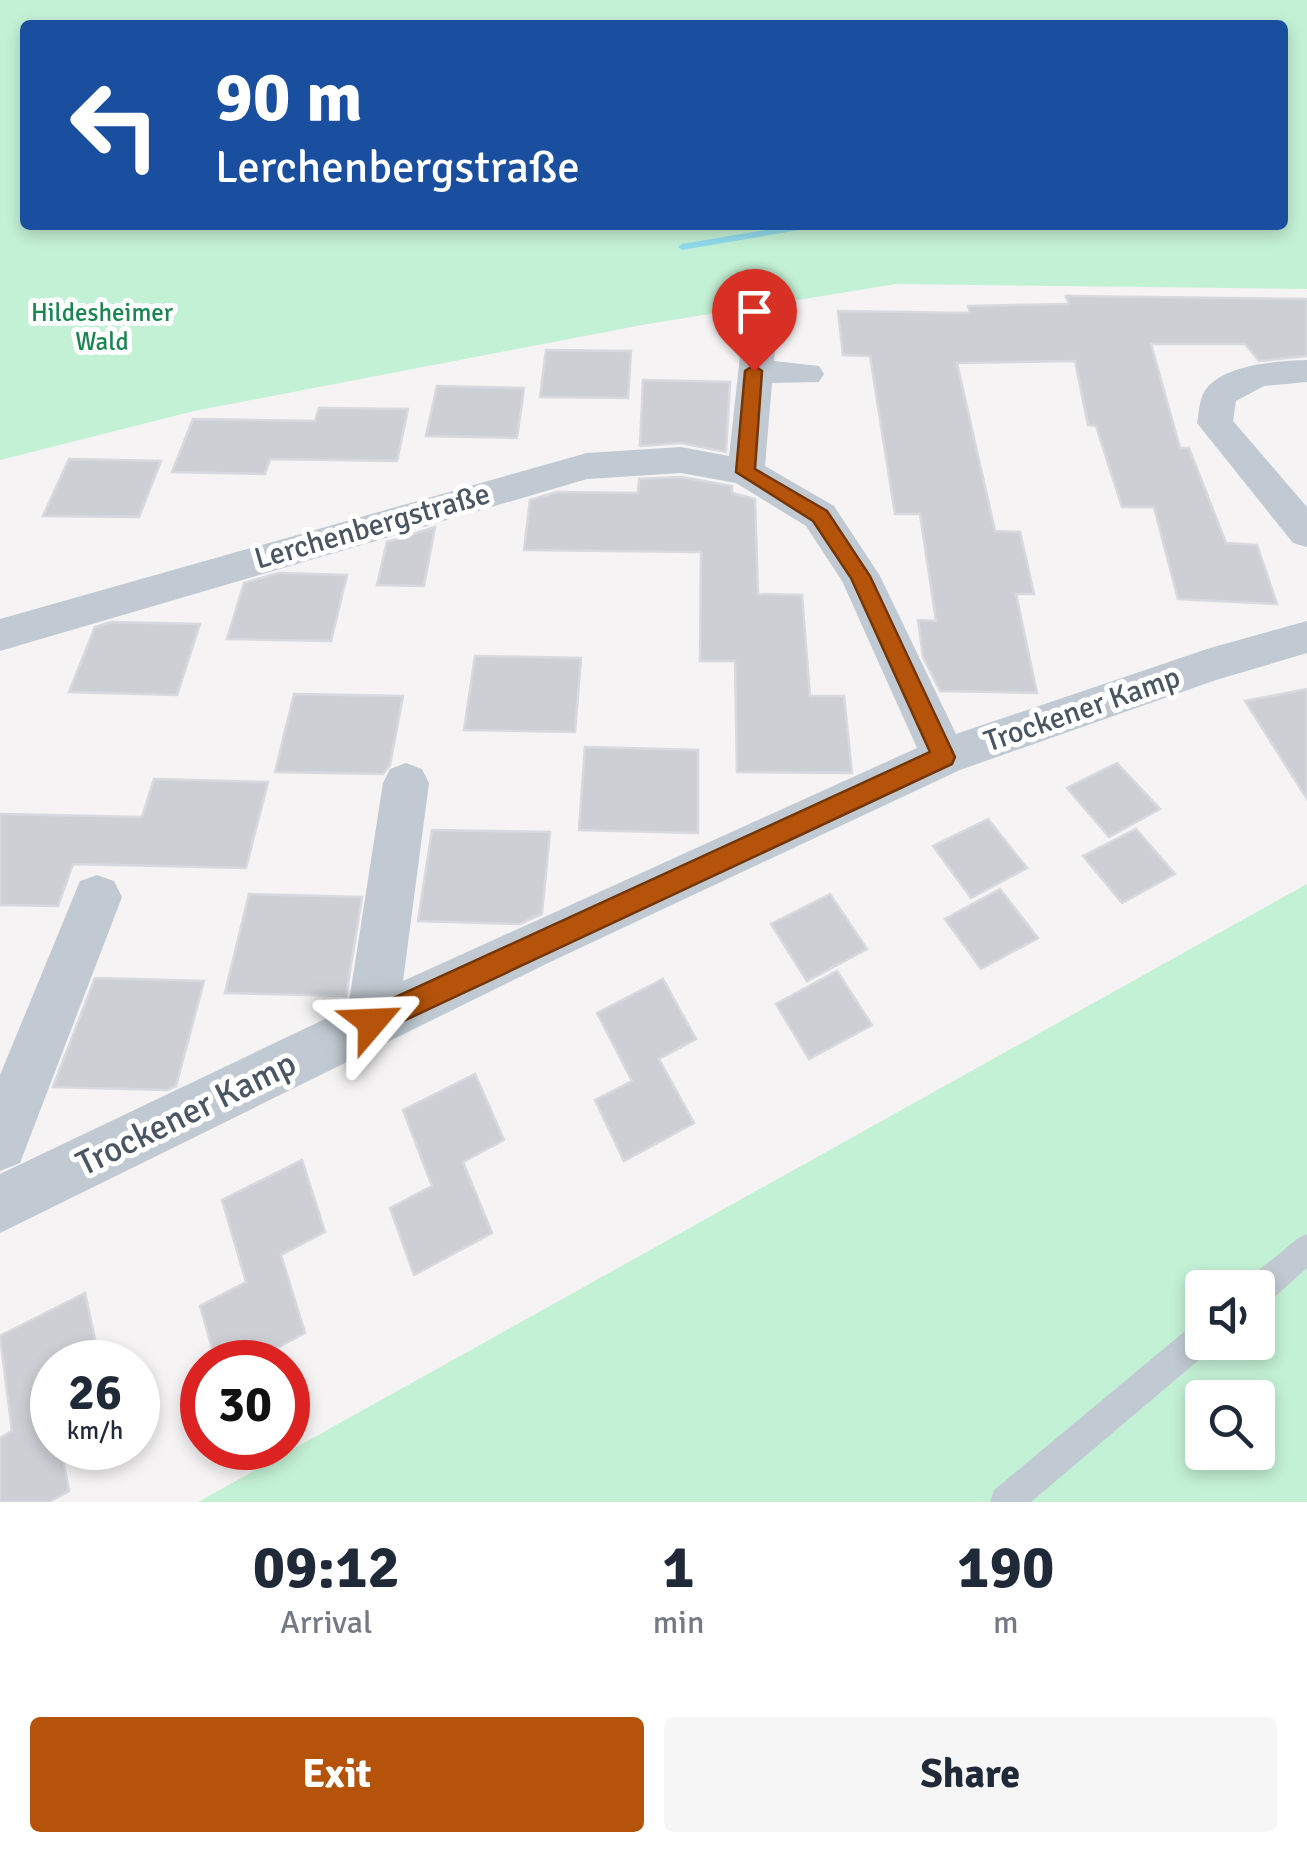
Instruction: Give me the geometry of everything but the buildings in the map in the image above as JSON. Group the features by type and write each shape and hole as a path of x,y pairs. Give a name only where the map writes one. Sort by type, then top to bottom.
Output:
{"street":[{"path":"746,472 761,320"},
{"path":"754,371 807,374"},
{"path":"1307,371 1276,372 1239,380 1218,396 1215,423 1307,533"},
{"name":"Lerchenbergstraße","path":"2,633 586,466 680,460 746,472 820,516 860,576 944,757"},
{"name":"Trockener Kamp","path":"0,1204 372,1022 944,757 1210,665 1307,637"},
{"path":"372,1022 406,783"},
{"path":"0,1143 97,897"}],"lane":[{"path":"1275,1276 1307,1249"},
{"path":"1006,1502 1185,1351"}],"green space":[{"name":"Hildesheimer Wald","path":"0,0 1307,0 1307,289 896,284 642,325 194,411 0,460"},
{"path":"1307,884 1307,1502 198,1502 255,1470 310,1470 310,1440"}],"waterway":[{"path":"682,247 782,230"}],"route":[{"path":"372,1022 944,757 860,576 820,516 746,472 754,371"}]}
